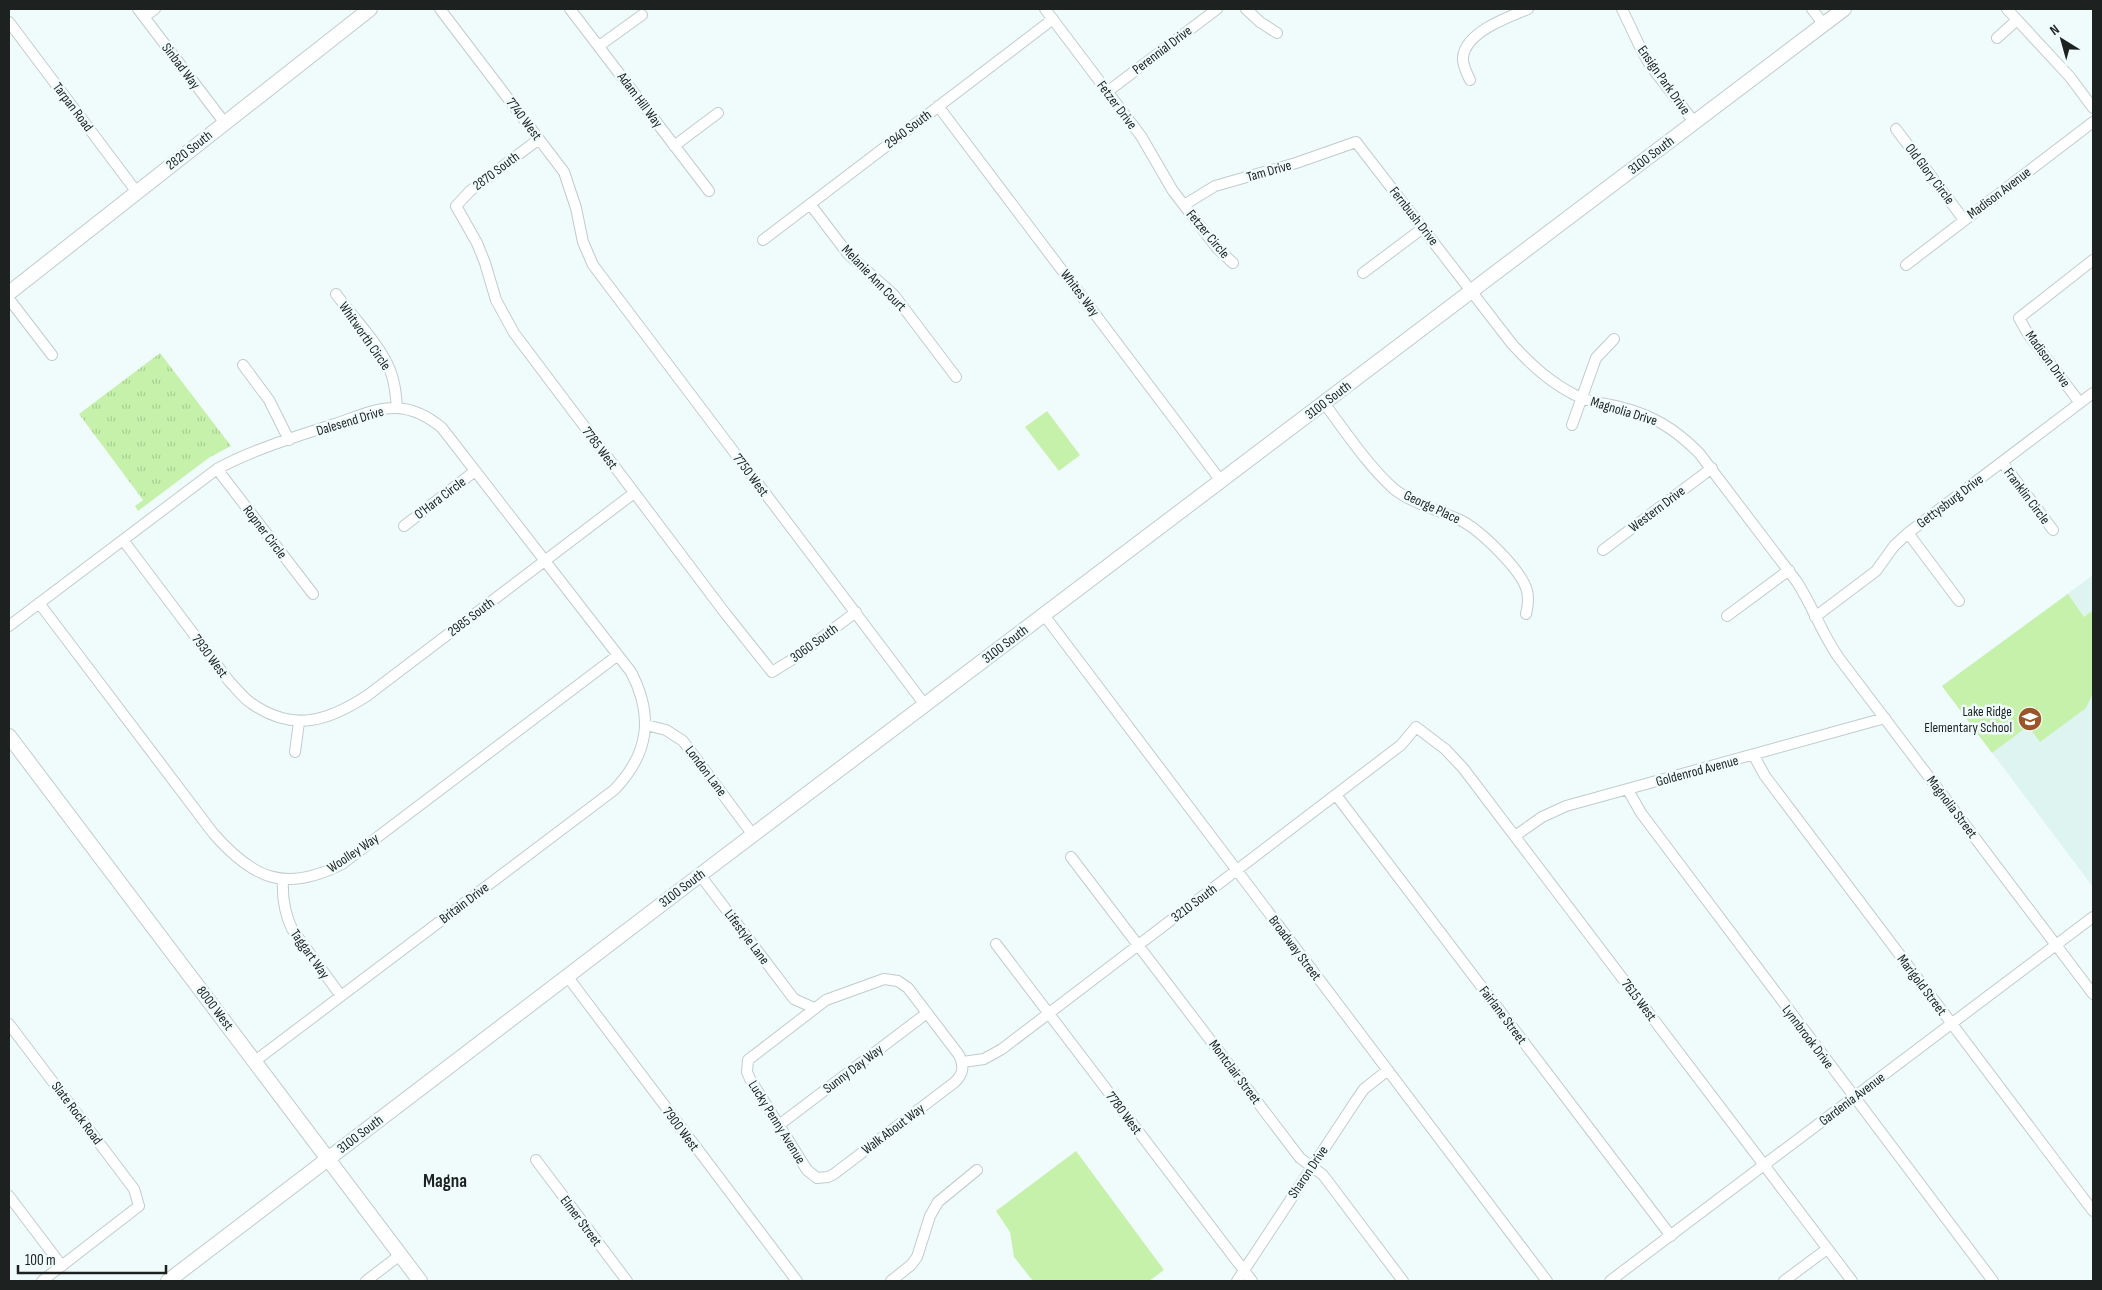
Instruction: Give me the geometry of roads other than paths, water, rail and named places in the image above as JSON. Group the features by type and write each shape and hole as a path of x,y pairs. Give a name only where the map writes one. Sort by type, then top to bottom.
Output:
{"street":[{"path":"141,13 155,9"},
{"name":"2820 South","path":"9,293 136,191 370,9"},
{"name":"7740 West","path":"440,9 564,172 576,208 583,242"},
{"name":"Adam Hill Way","path":"570,9 709,192"},
{"name":"Fetzer Drive","path":"1045,9 1141,136 1164,178 1184,205"},
{"name":"Perennial Drive","path":"1107,92 1217,9"},
{"path":"1246,9 1260,22 1277,33"},
{"path":"1470,80 1465,70 1463,57 1472,41 1489,26 1528,9"},
{"name":"Ensign Park Drive","path":"1622,9 1640,49 1650,65 1694,122"},
{"path":"1812,9 1824,25"},
{"name":"3100 South","path":"168,1281 700,875 1844,9"},
{"path":"2006,9 2070,77 2093,108"},
{"name":"Sinbad Way","path":"141,13 224,122"},
{"path":"599,46 642,15"},
{"name":"2940 South","path":"763,240 1053,19"},
{"path":"1997,38 2017,20"},
{"name":"Tarpan Road","path":"9,22 136,191"},
{"name":"Whites Way","path":"938,106 1221,481"},
{"path":"674,146 718,113"},
{"name":"Madison Avenue","path":"1906,264 2093,122"},
{"name":"Old Glory Circle","path":"1896,129 1964,220"},
{"name":"2870 South","path":"456,206 470,191 539,139"},
{"name":"Tam Drive","path":"1184,205 1215,186 1296,163 1356,142"},
{"name":"Fernbush Drive","path":"1356,142 1472,290"},
{"name":"Melanie Ann Court","path":"810,204 848,254 894,295 956,377"},
{"name":"Fetzer Circle","path":"1184,205 1217,248 1233,263"},
{"name":"7785 West","path":"456,206 477,243 496,300 514,333 772,672"},
{"path":"1363,273 1423,228"},
{"name":"7750 West","path":"583,242 592,266 925,705"},
{"name":"Madison Drive","path":"2080,403 2028,334 2019,318 2093,260"},
{"name":"Magnolia Drive","path":"1472,290 1512,344 1536,369 1557,385 1581,398 1632,410 1652,417 1669,426 1699,452 1789,570 1807,598 1815,617"},
{"name":"Whitworth Circle","path":"336,294 380,352 390,369 395,385 397,408"},
{"path":"9,299 52,355"},
{"path":"1572,425 1596,358 1614,339"},
{"path":"243,365 269,400 289,440"},
{"name":"Gettysburg Drive","path":"1815,617 1876,571 1894,546 1908,533 2093,393"},
{"name":"George Place","path":"1324,403 1377,471 1395,490 1417,503 1462,521 1492,544 1527,589 1529,600 1526,614"},
{"name":"Dalesend Drive","path":"9,626 217,469 289,440 373,412 397,408 424,415 442,428 630,672 639,688 644,705 646,725"},
{"name":"Franklin Circle","path":"2002,462 2053,530"},
{"name":"Western Drive","path":"1603,550 1712,468"},
{"name":"Ropner Circle","path":"217,469 313,594"},
{"name":"O'Hara Circle","path":"404,526 475,471"},
{"name":"2985 South","path":"298,722 329,716 347,709 368,695 634,493"},
{"path":"1908,533 1959,601"},
{"name":"7930 West","path":"123,540 229,681 249,702 267,714 298,722"},
{"path":"1727,616 1789,570"},
{"name":"Woolley Way","path":"39,603 213,833 231,853 254,870 283,879 306,877 325,872 342,864 618,655"},
{"name":"3060 South","path":"772,672 793,659 856,612"},
{"name":"Broadway Street","path":"1044,615 1547,1281"},
{"name":"Magnolia Street","path":"1815,617 1829,644 2093,994"},
{"name":"Goldenrod Avenue","path":"1515,836 1553,810 1754,756 1885,718"},
{"path":"295,752 298,722"},
{"name":"London Lane","path":"646,725 666,730 683,741 753,835"},
{"name":"Britain Drive","path":"256,1061 614,790 627,777 637,760 646,725"},
{"name":"3210 South","path":"963,1066 984,1059 1002,1049 1049,1014 1401,745 1416,728"},
{"name":"7615 West","path":"1416,728 1436,741 1455,758 1852,1281"},
{"name":"8000 West","path":"9,736 256,1061 420,1281"},
{"name":"Marigold Street","path":"1754,756 1765,776 2093,1211"},
{"name":"Lynnbrook Drive","path":"1628,790 1641,814 1993,1281"},
{"name":"Fairlane Street","path":"1336,795 1671,1236"},
{"name":"Montclair Street","path":"1071,857 1300,1158 1323,1175 1403,1281"},
{"name":"Lifestyle Lane","path":"700,875 794,999 814,1008"},
{"name":"Taggart Way","path":"283,879 282,897 286,917 292,929 341,996"},
{"name":"Gardenia Avenue","path":"1610,1281 2093,917"},
{"name":"7780 West","path":"996,944 1252,1281"},
{"name":"7900 West","path":"567,976 797,1281"},
{"path":"794,1023 826,1000 884,979 894,979 908,988 963,1066"},
{"path":"794,999 796,1006 794,1023"},
{"name":"Sunny Day Way","path":"779,1125 927,1013"},
{"name":"Lucky Penny Avenue","path":"794,1023 755,1053 748,1060 746,1067 750,1079 807,1170 817,1178"},
{"name":"Slate Rock Road","path":"9,1024 134,1188 138,1206 62,1266"},
{"name":"Walk About Way","path":"817,1178 828,1177 834,1174 955,1082 963,1066"},
{"name":"Sharon Drive","path":"1237,1281 1364,1089 1388,1070"},
{"name":"Elmer Street","path":"536,1160 627,1281"},
{"path":"891,1281 911,1265 917,1257 930,1216 938,1202 977,1170"},
{"path":"9,1196 62,1266 42,1281"},
{"path":"1784,1281 1827,1248"},
{"path":"366,1281 400,1255"}],"place":[{"name":"Lake Ridge Elementary School","path":"2030,719"}],"district":[{"name":"Magna","path":"445,1181"}]}
